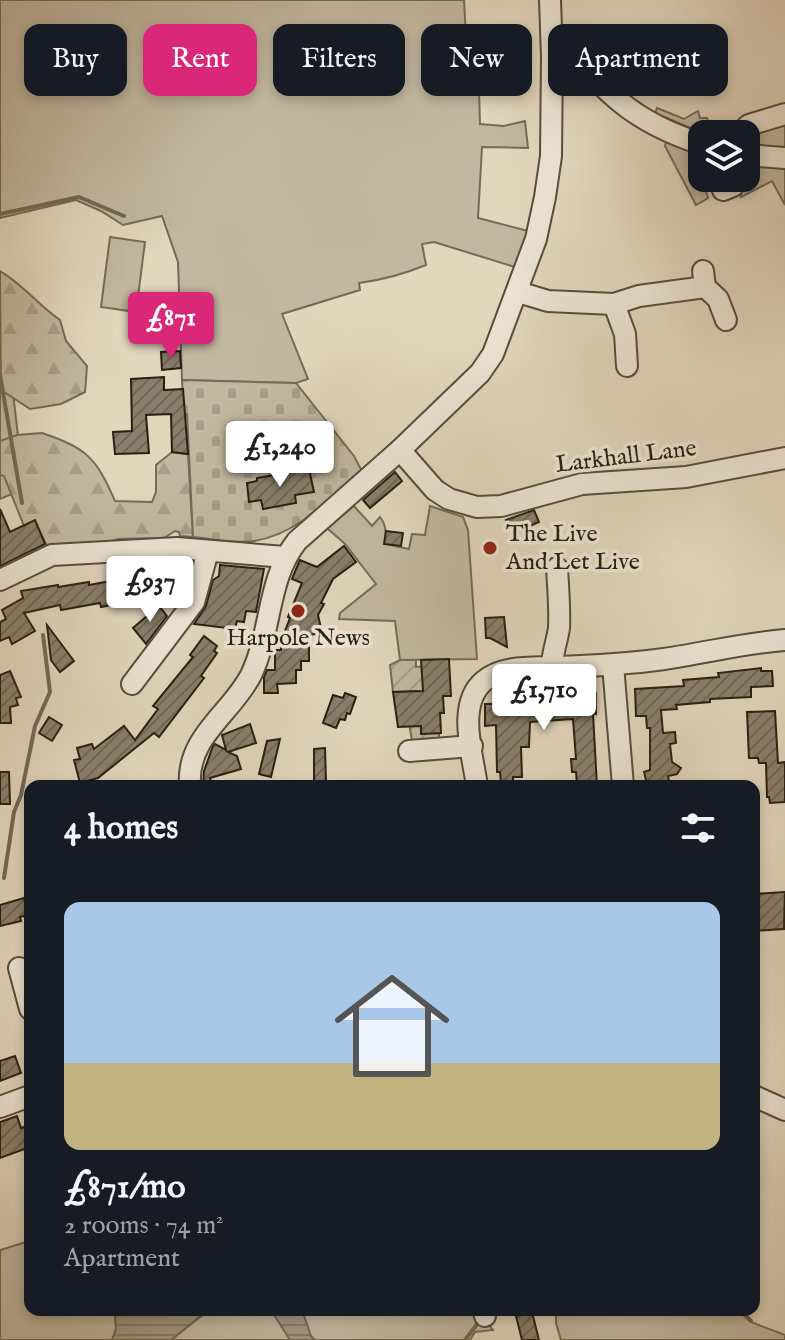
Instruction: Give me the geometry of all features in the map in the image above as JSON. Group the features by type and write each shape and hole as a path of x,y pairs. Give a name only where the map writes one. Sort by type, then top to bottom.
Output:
{"street":[{"path":"551,0 551,24"},
{"path":"190,780 192,756 198,744 253,671 266,631 278,573 285,557 297,541 400,450 480,373 493,354 536,239 551,156 552,96"},
{"path":"613,96 646,119 688,138"},
{"path":"760,122 785,114"},
{"path":"760,156 785,158"},
{"path":"518,292 548,301 614,304 704,279 718,299 726,320"},
{"path":"614,304 625,334 627,366"},
{"name":"Larkhall Lane","path":"400,450 435,490 449,499 477,507 501,506 582,484 686,477 785,458"},
{"path":"0,580 52,555 177,548 285,557"},
{"path":"132,684 194,602 208,551"},
{"path":"552,667 558,632 557,568"},
{"path":"476,780 469,706 484,681 514,669 613,665 751,642 785,640"},
{"path":"613,665 623,780"},
{"path":"409,751 472,746"},
{"path":"16,969 24,992"},
{"path":"0,1107 24,1098"},
{"path":"760,1099 785,1110"}],"green space":[{"path":"0,0 464,0 465,24 421,24 421,96 479,96 480,124 504,126 525,121 528,148 482,147 478,218 528,231 515,267 434,242 422,244 426,265 359,283 360,290 282,314 308,379 296,383 182,380 178,262 162,216 123,225 76,200 0,218"},
{"path":"657,108 684,119 698,111 700,118 708,120 688,120 688,127 655,113"},
{"path":"785,118 785,149 760,148 760,128"},
{"path":"667,137 688,145 688,190 665,146"},
{"path":"760,160 785,163 785,205 772,181 760,187"},
{"path":"689,192 706,192 708,198 696,205"},
{"path":"110,237 145,242 136,312 101,307"},
{"path":"0,271 60,320 66,341 87,366 85,392 61,404 30,409 1,390"},
{"path":"0,348 12,384 24,489 0,499"},
{"path":"182,380 296,383 354,456 362,471 312,514 270,537 239,542 193,537 187,414 184,414"},
{"path":"42,433 88,456 102,474 115,501 152,502 156,492 156,465 172,452 188,454 193,537 180,536 175,531 164,538 118,539 100,545 47,546 35,521 24,526 4,476 0,475 0,441 17,435"},
{"path":"354,506 372,526 380,517 385,527 385,544 409,549 412,534 425,535 430,506 463,517 468,530 477,659 400,660 395,621 339,619 340,613 376,584 345,544 327,528"},
{"path":"400,660 416,660 416,667 427,666 420,708 421,734 439,733 439,739 412,741 406,705 416,691 393,692 390,665"},
{"path":"24,1243 24,1316 115,1316 116,1329 112,1340 0,1340 0,1250"},
{"path":"201,1316 481,1316 493,1330 475,1332 470,1340 171,1340"},
{"path":"556,1316 744,1316 751,1322 785,1335 785,1340 561,1340"}],"shaded area":[{"path":"115,1316 201,1316 171,1340 112,1340 116,1329"},
{"path":"275,1316 304,1316 315,1340 290,1340"}],"building":[{"path":"140,317 161,319 160,333 139,330"},
{"path":"180,351 181,368 162,370 161,352"},
{"path":"164,377 164,390 183,389 188,454 172,452 171,414 146,415 149,453 115,454 113,432 132,431 131,379"},
{"path":"309,469 314,492 295,495 296,503 263,509 261,500 249,502 247,483 257,481 257,478"},
{"path":"395,472 402,481 370,508 363,500"},
{"path":"0,509 10,532 35,520 45,544 0,566"},
{"path":"534,510 539,522 512,534 506,520"},
{"path":"386,531 403,533 401,546 384,544"},
{"path":"344,546 356,562 333,579 321,603 324,604 318,615 322,633 309,635 309,661 301,661 301,670 296,670 296,683 277,684 278,693 264,693 264,677 267,670 275,670 275,650 281,650 288,617 302,583 292,579 300,560 317,567"},
{"path":"166,562 167,572 158,573 158,596 101,607 100,603 61,610 60,605 24,613 35,631 12,644 9,637 0,641 0,622 6,619 2,610 23,598 21,591 89,582 89,585 137,576 136,573 146,572 146,563"},
{"path":"220,565 264,569 256,612 246,611 244,622 237,621 235,629 194,624 206,606 213,580 219,576"},
{"path":"159,606 167,616 146,644 133,628"},
{"path":"504,617 507,647 486,638 485,618"},
{"path":"47,625 74,661 60,672 51,660"},
{"path":"204,636 217,646 214,651 217,653 201,676 204,678 159,737 154,733 98,778 79,780 74,760 80,759 77,748 92,744 94,749 124,726 135,740 158,709 153,706 193,657 190,655"},
{"path":"449,659 451,696 443,696 441,733 421,734 421,726 398,727 393,692 423,691 421,660"},
{"path":"761,668 761,671 772,671 773,686 751,687 751,697 710,699 710,702 676,705 677,709 661,710 663,733 675,732 676,743 670,744 672,762 681,768 677,774 668,776 669,780 646,780 644,772 650,770 650,728 647,728 646,716 636,716 635,689 684,686 683,680 719,677 718,673"},
{"path":"10,671 21,697 16,698 18,705 10,707 11,723 0,723 0,675"},
{"path":"345,693 356,697 350,714 347,713 345,720 340,719 336,728 323,723 333,695 343,698"},
{"path":"596,693 596,714 593,714 597,780 577,780 576,772 572,772 571,759 576,759 573,719 530,722 529,747 521,747 522,777 501,780 500,772 497,772 496,725 485,726 485,704 529,703 528,696"},
{"path":"775,711 778,763 785,762 785,802 770,803 766,763 759,763 758,758 749,758 747,712"},
{"path":"49,717 62,725 52,741 39,733"},
{"path":"250,724 256,743 228,752 237,756 241,769 203,780 213,746 215,744 226,750 222,735"},
{"path":"280,739 271,777 259,774 267,741"},
{"path":"325,748 326,780 314,780 314,749"},
{"path":"0,772 9,772 10,804 0,804"},
{"path":"785,892 784,929 760,931 760,894"},
{"path":"24,898 21,921 0,926 0,905"},
{"path":"15,1056 21,1073 0,1081 0,1061"},
{"path":"17,1116 21,1128 24,1127 24,1149 0,1158 0,1122"},
{"path":"516,1316 533,1316 539,1340 522,1340"}],"waterway":[{"path":"0,214 79,197 124,216"},
{"path":"0,375 22,503"},
{"path":"24,780 35,726 50,692 43,635"},
{"path":"4,878 14,812 24,780"},
{"path":"746,1316 751,1321"},
{"path":"465,1340 478,1323"}],"place":[{"name":"The Live And Let Live","path":"490,548"},
{"name":"Harpole News","path":"298,611"}]}
